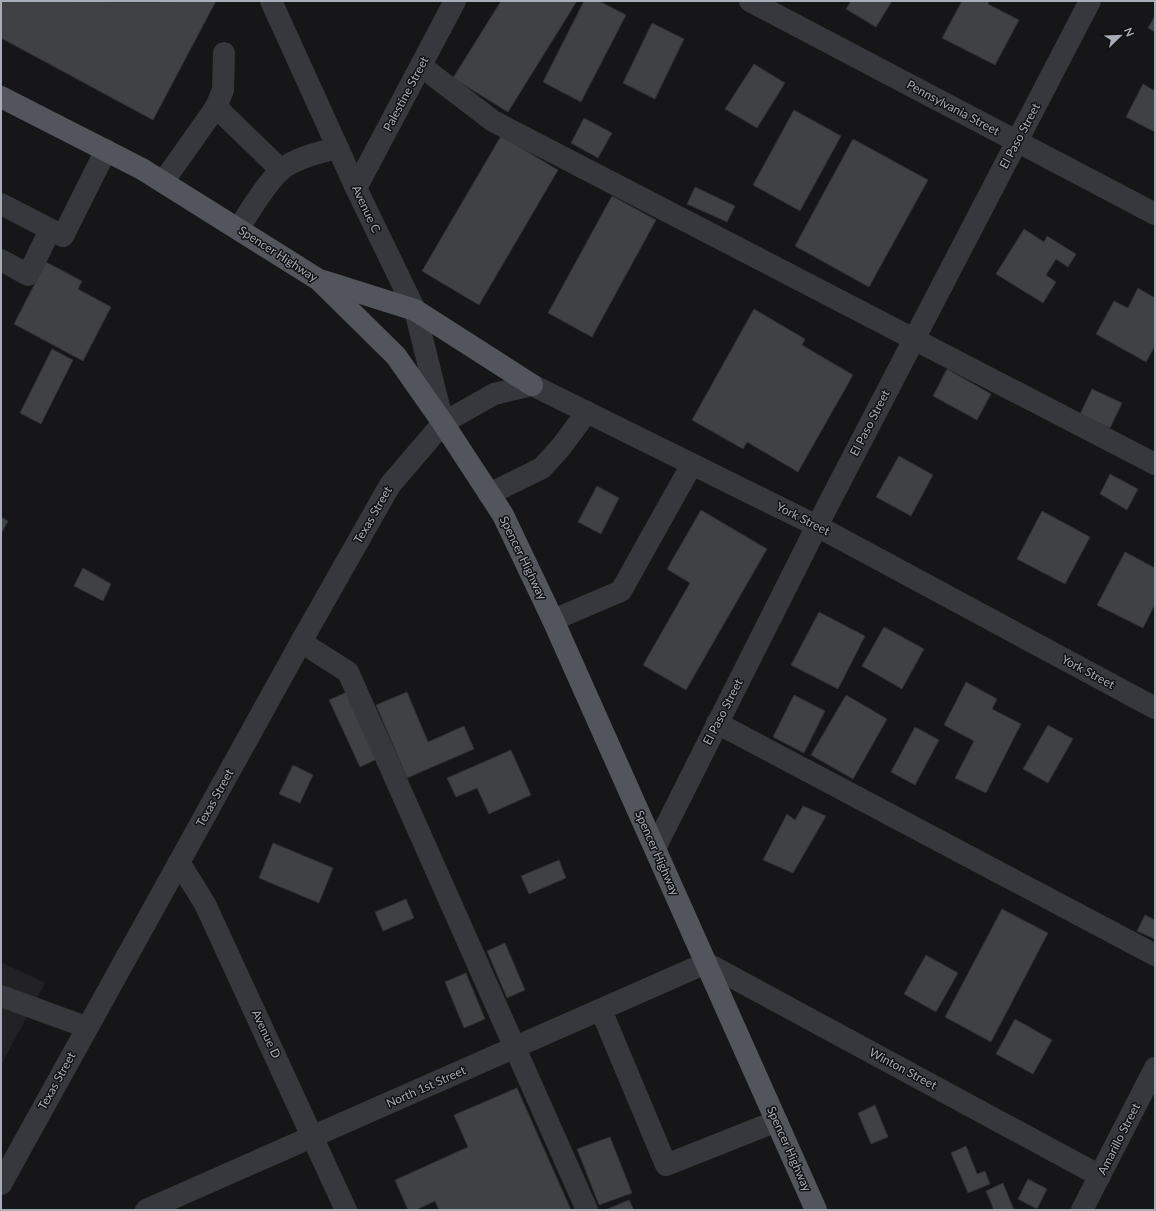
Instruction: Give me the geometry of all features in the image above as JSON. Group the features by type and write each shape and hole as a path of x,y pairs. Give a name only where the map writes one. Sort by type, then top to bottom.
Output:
{"main road":[{"name":"Spencer Highway","path":"1,97 106,150 163,182 319,280 396,356 443,422 503,515 553,620 816,1210"},
{"path":"319,280 415,310 532,385"}],"street":[{"name":"Avenue C","path":"271,1 356,188 415,310 443,422"},
{"name":"Palestine Street","path":"356,188 456,1"},
{"name":"Pennsylvania Street","path":"750,1 1155,214"},
{"name":"El Paso Street","path":"655,848 817,526 1090,1"},
{"path":"163,182 216,107 223,90 224,53"},
{"path":"421,66 493,121 1155,464"},
{"path":"216,107 281,170"},
{"path":"238,228 255,203 281,170 315,152 338,148"},
{"path":"1,204 63,236 106,150"},
{"path":"1,260 28,275 50,230"},
{"path":"443,422 494,394 532,385"},
{"name":"York Street","path":"532,385 817,526 1155,708"},
{"path":"489,494 542,468 561,447 587,412"},
{"name":"Texas Street","path":"1,1184 86,1027 300,642 390,484 443,422"},
{"path":"553,620 621,590 692,464"},
{"path":"300,642 348,672 586,1210"},
{"path":"717,723 1155,955"},
{"name":"Avenue D","path":"179,862 205,904 346,1210"},
{"name":"North 1st Street","path":"146,1210 706,963"},
{"name":"Winton Street","path":"706,963 1100,1176"},
{"path":"1,996 86,1027"},
{"path":"601,1010 666,1166 777,1121"},
{"name":"Amarillo Street","path":"1082,1210 1155,1068"}],"shaded area":[{"path":"1,962 45,983 1,1065"}],"building":[{"path":"1,1 216,1 153,120 1,38"},
{"path":"501,1 577,1 508,112 453,78"},
{"path":"584,1 599,1 626,15 581,102 543,82"},
{"path":"851,1 892,1 876,27 846,9"},
{"path":"962,1 989,1 988,4 1019,20 995,65 942,38"},
{"path":"1155,16 1155,32 1148,28"},
{"path":"652,23 684,39 655,99 623,83"},
{"path":"754,64 785,83 757,128 725,109"},
{"path":"1143,84 1155,91 1155,132 1126,117"},
{"path":"794,110 841,136 800,211 753,185"},
{"path":"584,118 612,133 598,158 571,143"},
{"path":"501,136 558,170 479,305 422,271"},
{"path":"853,139 928,180 869,287 795,246"},
{"path":"695,187 735,206 727,222 687,204"},
{"path":"612,196 656,220 592,337 548,313"},
{"path":"1024,229 1044,242 1047,236 1076,254 1068,267 1056,259 1046,275 1056,282 1043,303 996,274"},
{"path":"46,262 82,281 78,289 111,307 83,361 14,324"},
{"path":"1138,288 1155,298 1155,346 1146,362 1096,334 1114,301 1128,308"},
{"path":"754,309 805,339 802,345 853,375 798,472 747,442 743,449 692,420"},
{"path":"52,349 73,360 41,424 20,413"},
{"path":"947,369 991,394 977,420 933,396"},
{"path":"1092,389 1122,403 1110,428 1080,414"},
{"path":"899,456 933,475 911,516 876,497"},
{"path":"1110,474 1138,489 1127,510 1100,494"},
{"path":"597,486 619,498 601,534 578,522"},
{"path":"701,510 767,549 686,690 643,665 690,583 667,569"},
{"path":"1042,511 1090,537 1065,584 1017,559"},
{"path":"1,517 8,521 1,534"},
{"path":"1125,552 1155,568 1155,604 1143,628 1097,605"},
{"path":"83,568 111,584 103,601 74,586"},
{"path":"819,612 865,636 838,689 791,665"},
{"path":"884,627 924,649 902,689 862,666"},
{"path":"966,682 997,699 992,709 1021,724 986,793 955,778 974,741 944,725"},
{"path":"347,692 377,759 360,767 329,700"},
{"path":"407,692 428,742 464,726 474,749 407,778 376,705"},
{"path":"794,695 825,711 804,753 773,737"},
{"path":"846,695 887,719 853,779 811,755"},
{"path":"1048,725 1073,739 1048,783 1023,769"},
{"path":"915,727 939,740 915,785 891,772"},
{"path":"511,750 531,795 489,814 477,788 456,797 447,778"},
{"path":"293,765 313,775 300,803 279,794"},
{"path":"803,806 826,816 793,873 763,860 787,814 795,820"},
{"path":"273,843 333,868 319,903 259,878"},
{"path":"559,860 566,878 529,894 521,876"},
{"path":"406,899 414,918 383,931 375,912"},
{"path":"1002,909 1048,933 991,1042 945,1017"},
{"path":"1145,915 1155,920 1155,939 1137,931"},
{"path":"505,943 525,990 507,998 487,951"},
{"path":"926,955 958,973 936,1012 904,994"},
{"path":"466,973 485,1019 464,1028 445,982"},
{"path":"1015,1019 1052,1040 1033,1074 996,1054"},
{"path":"517,1088 571,1210 439,1210 435,1201 416,1210 408,1210 395,1180 468,1147 454,1115"},
{"path":"875,1105 888,1137 871,1144 858,1113"},
{"path":"610,1137 632,1193 599,1205 577,1149"},
{"path":"966,1146 977,1174 985,1171 990,1184 968,1193 951,1153"},
{"path":"1028,1179 1047,1189 1037,1209 1018,1199"},
{"path":"1003,1183 1014,1210 994,1210 986,1191"},
{"path":"629,1200 634,1210 605,1210"}]}
